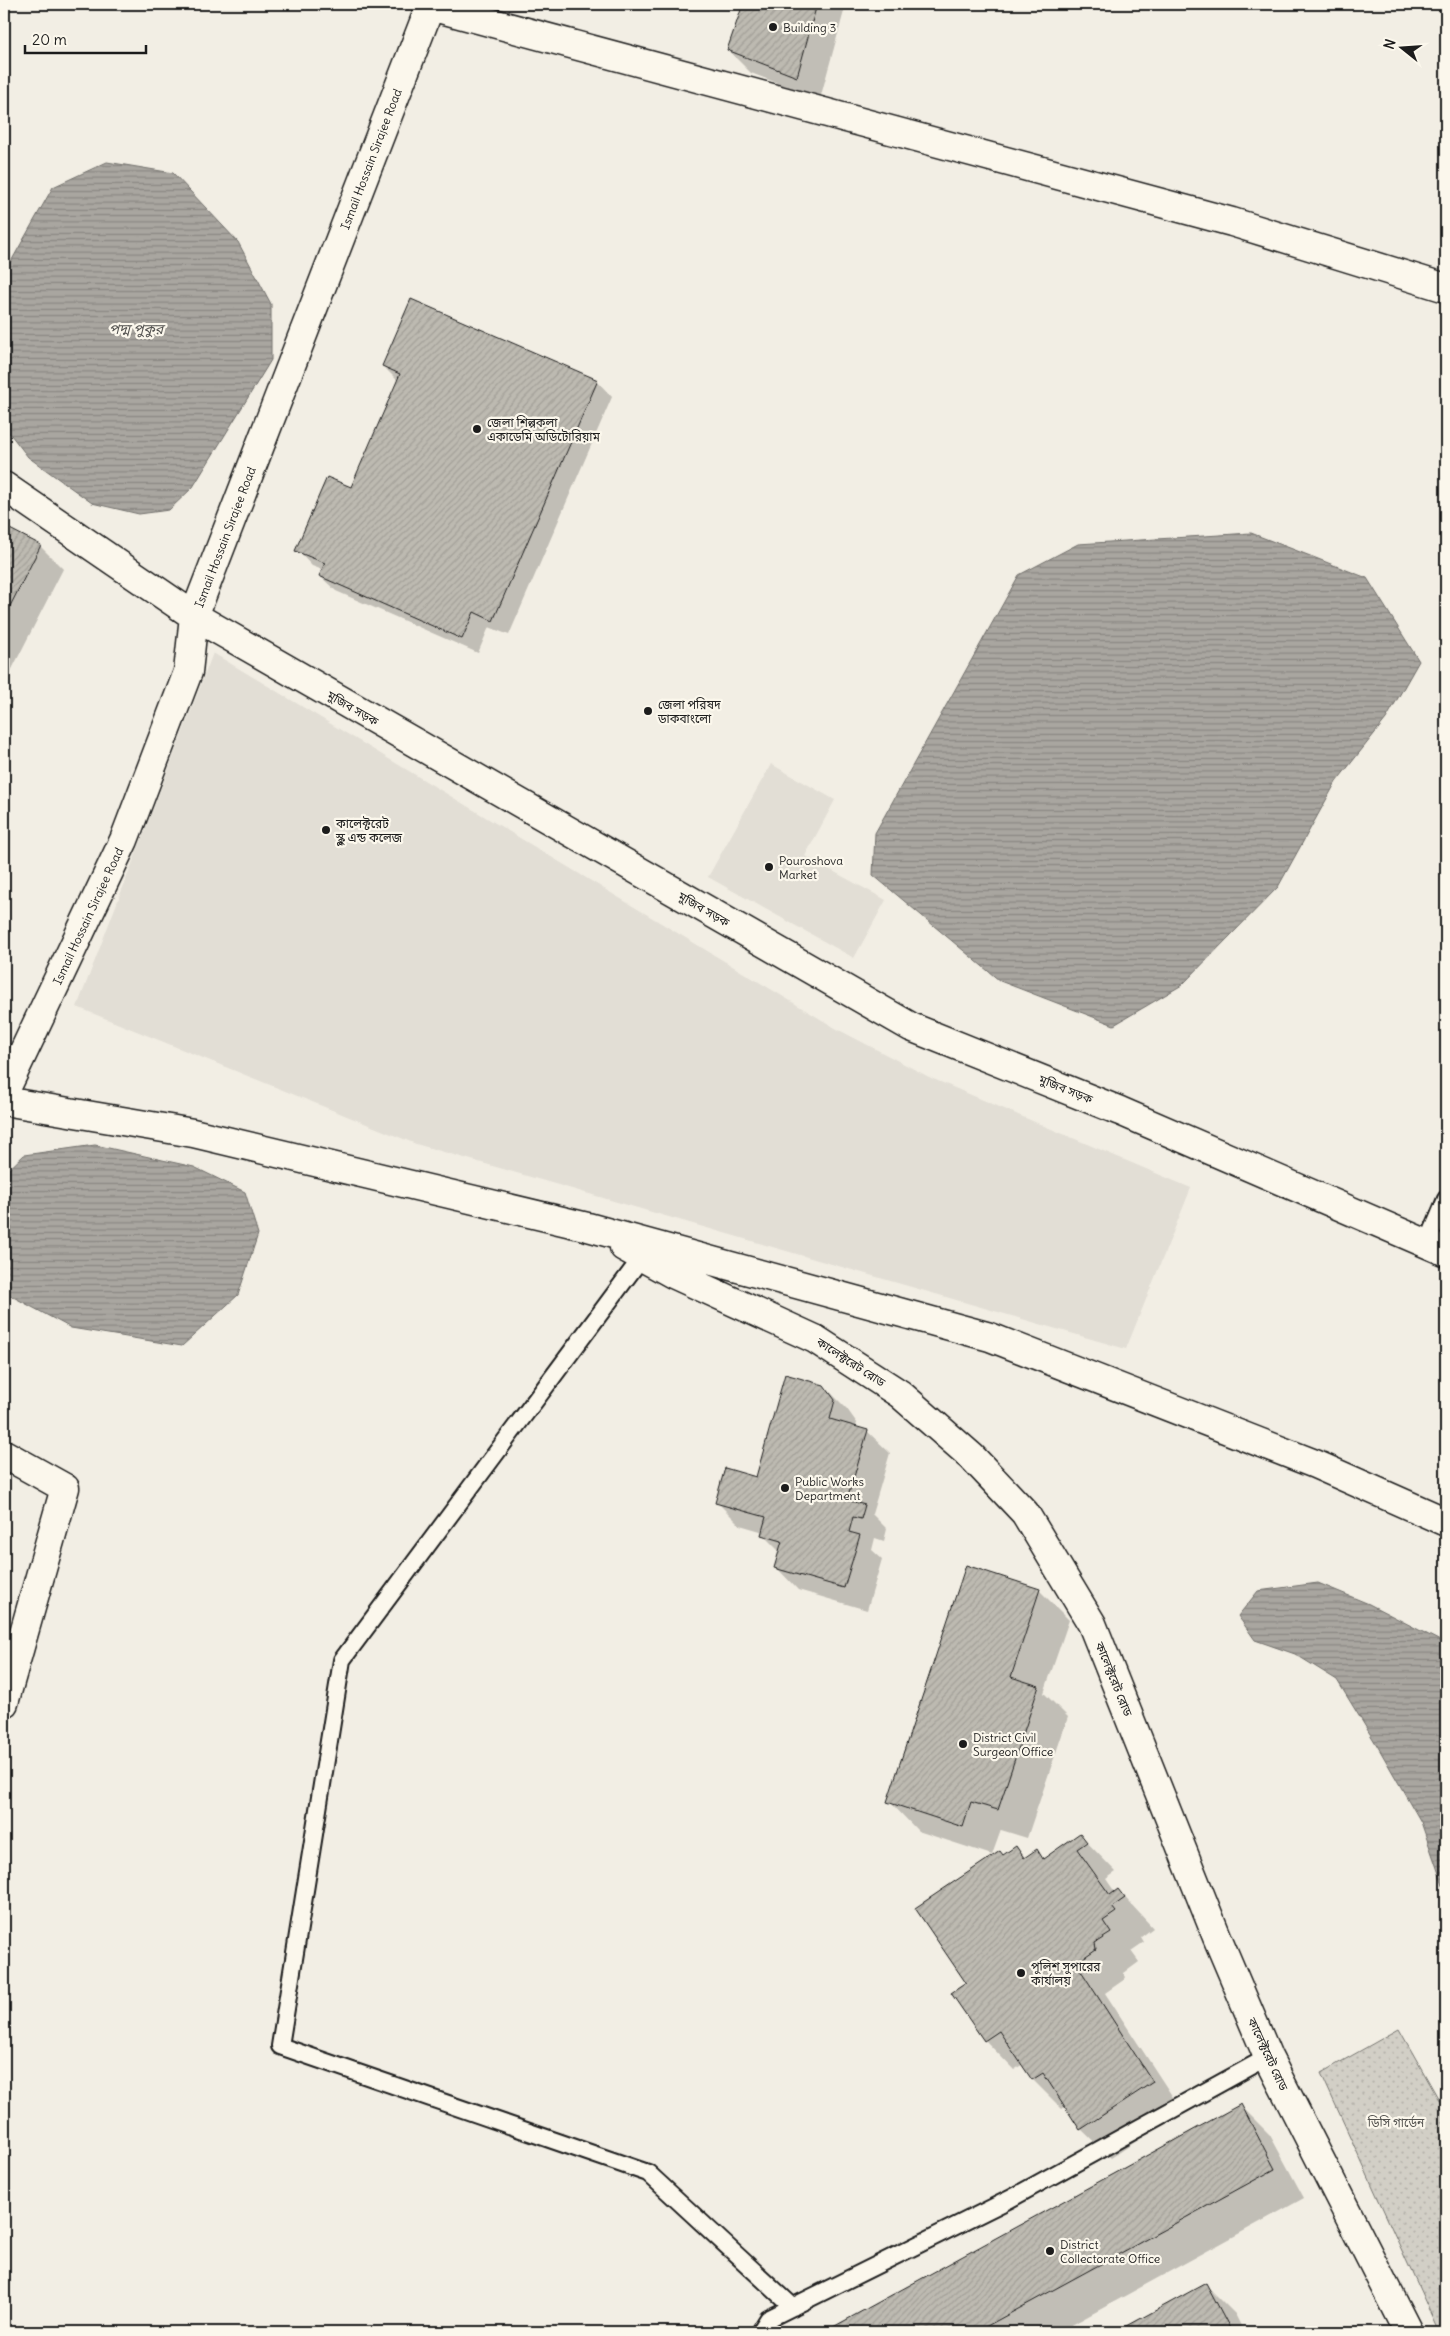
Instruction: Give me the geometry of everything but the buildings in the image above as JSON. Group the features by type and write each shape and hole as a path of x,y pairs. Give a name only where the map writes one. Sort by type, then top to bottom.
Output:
{"street":[{"path":"430,5 1232,222 1446,288"},
{"name":"Ismail Hossain Sirajee Road","path":"4,1094 124,840 188,672 194,616 430,5"},
{"name":"মুজিব সড়ক","path":"4,486 194,616 911,1027 1120,1111 1437,1248"},
{"path":"4,1101 193,1133 588,1227 990,1337 1315,1464 1446,1522"},
{"name":"কালেক্টরেট রোড","path":"588,1227 673,1274 815,1338 900,1394 972,1457 1025,1513 1092,1624 1216,1937 1268,2057 1408,2332"},
{"path":"4,1454 65,1488 4,1703"}],"lane":[{"path":"1437,1248 1446,1199"},
{"path":"642,1256 342,1660 280,2046 648,2173 793,2307"},
{"path":"760,2332 768,2319 1010,2199 1268,2057"}],"shaded area":[{"name":"কালেক্টরেট স্কুল এন্ড কলেজ","path":"213,653 837,1029 931,1078 1191,1188 1126,1349 416,1144 77,1007"},
{"name":"Pouroshova Market","path":"771,764 835,800 805,856 886,900 854,958 708,877"}],"green space":[{"name":"ডিসি গার্ডেন","path":"1399,2029 1446,2112 1446,2332 1439,2332 1321,2073"}],"water":[{"name":"পদ্ম পুকুর","path":"107,162 173,173 238,242 271,304 271,360 193,487 169,510 139,514 92,503 28,457 4,426 4,274 53,187"},
{"path":"1251,533 1367,578 1419,661 1386,719 1336,782 1278,887 1182,985 1114,1025 1000,981 873,875 875,833 1019,575 1078,544"},
{"path":"95,1145 194,1167 245,1192 258,1234 238,1295 182,1346 71,1328 4,1292 4,1174 24,1155"},
{"path":"1318,1583 1369,1604 1446,1644 1446,1894 1421,1822 1337,1680 1295,1654 1255,1640 1238,1616 1258,1591"}],"place":[{"name":"Building 3","path":"773,27"},
{"name":"জেলা শিল্পকলা একাডেমি অডিটোরিয়াম","path":"477,429"},
{"name":"জেলা পরিষদ ডাকবাংলো","path":"648,711"},
{"name":"কালেক্টরেট স্কুল এন্ড কলেজ","path":"326,830"},
{"name":"Pouroshova Market","path":"769,867"},
{"name":"Public Works Department","path":"785,1488"},
{"name":"District Civil Surgeon Office","path":"963,1744"},
{"name":"পুলিশ সুপারের কার্যালয়","path":"1021,1973"},
{"name":"District Collectorate Office","path":"1050,2251"}]}
